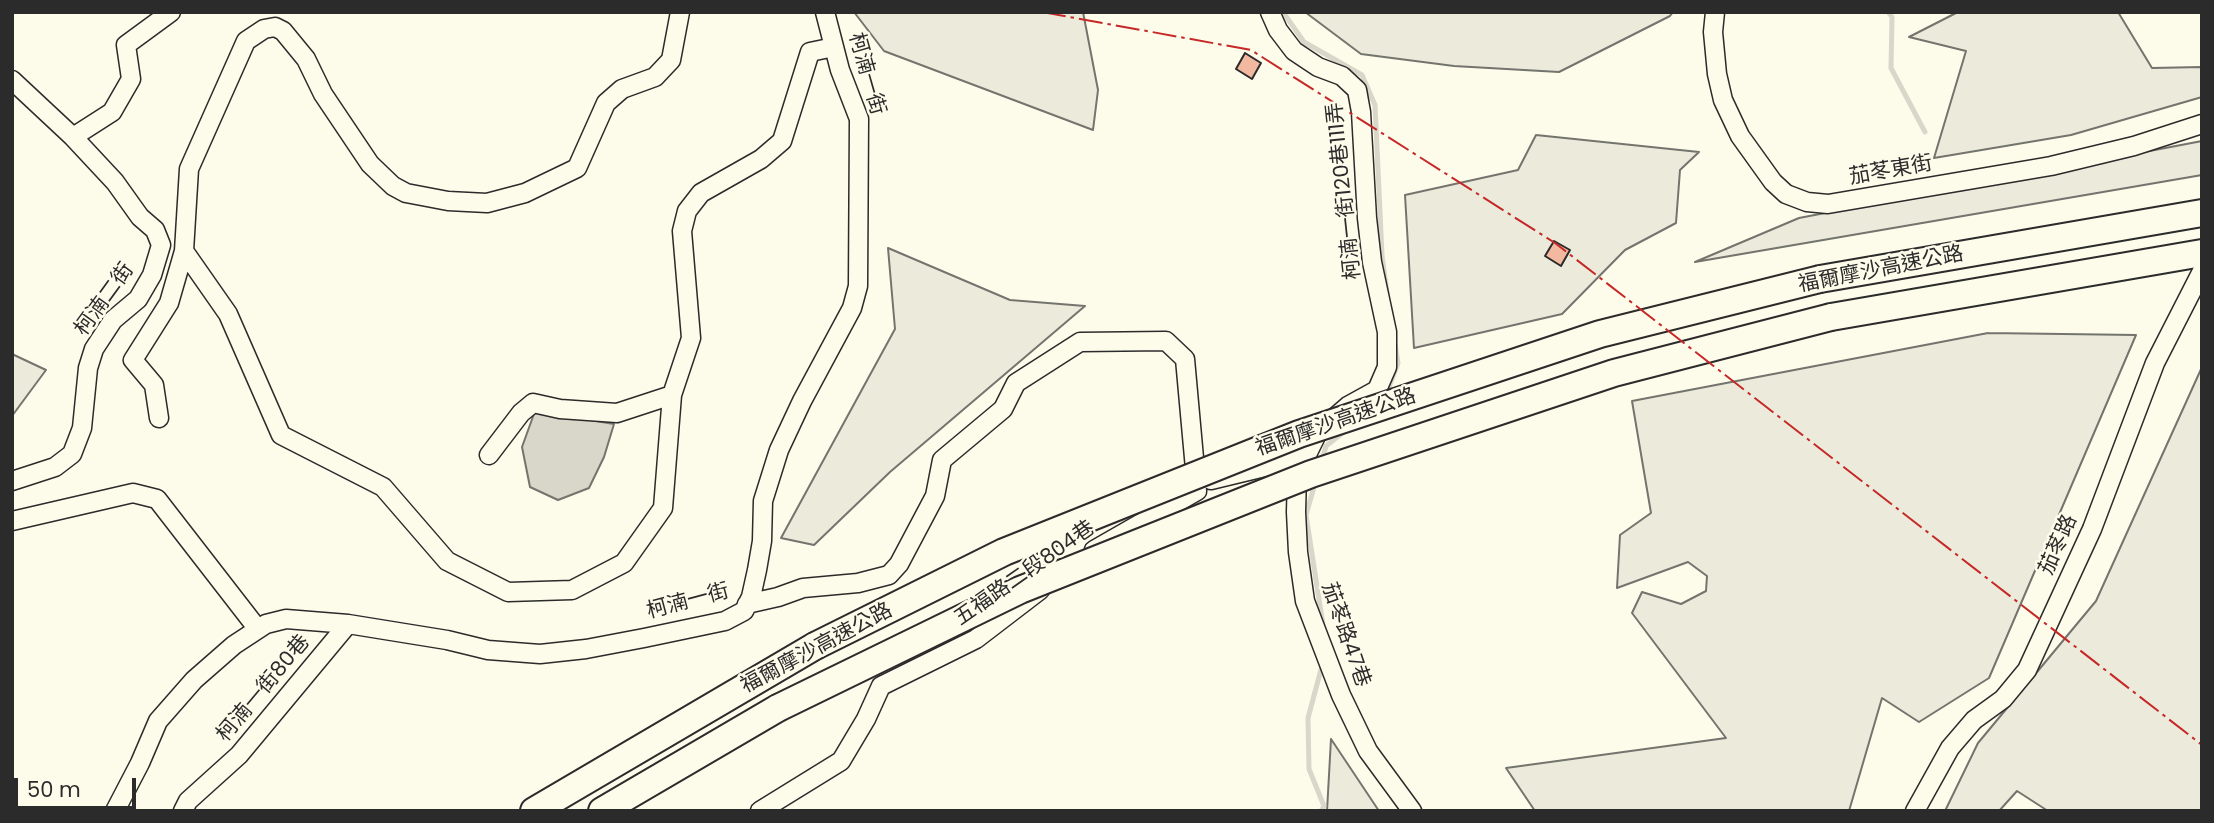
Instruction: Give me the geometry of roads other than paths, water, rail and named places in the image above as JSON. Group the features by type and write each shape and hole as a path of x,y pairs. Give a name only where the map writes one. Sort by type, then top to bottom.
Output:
{"highway":[{"name":"福爾摩沙高速公路","path":"534,811 815,646 1004,552 1299,433 1600,334 1820,279 2202,213"},
{"name":"福爾摩沙高速公路","path":"602,811 778,708 1020,590 1311,474 1614,373 1831,317 2202,253"}],"street":[{"path":"73,137 112,112 131,79 126,45 171,12"},
{"path":"159,418 154,385 133,359 169,303 184,251 189,169 246,41 264,29 275,27 283,31 306,59 323,94 370,164 393,186 406,193 448,201 487,202 525,193 577,168 606,103 622,89 655,76 671,60 680,12"},
{"name":"柯湳一街","path":"115,811 158,721 194,680 257,628 286,619 348,624 447,640 488,650 540,654 586,649 725,621 744,611 751,597 762,541 763,500 779,450 852,308 858,286 859,120 825,12"},
{"name":"柯湳一街120巷111弄","path":"1270,12 1278,30 1294,51 1318,67 1342,76 1357,90 1372,262 1387,332 1387,367 1377,390 1348,407 1318,432 1306,457"},
{"name":"茄苳東街","path":"1716,12 1713,32 1717,74 1723,100 1740,136 1773,182 1786,194 1807,202 1828,204 2051,166 2134,146 2202,124"},
{"path":"184,251 228,314 281,435 383,487 447,561 508,592 572,590 624,563 663,508 672,395 691,338 682,231 687,211 701,193 761,159 782,141 810,52 834,47"},
{"name":"柯湳二街","path":"12,80 73,137 115,182 140,217 155,230 162,245 152,275 138,299 113,320 94,349 88,368 82,428 72,454 55,467 12,481"},
{"name":"茄苳路","path":"1915,811 1950,748 1974,720 2003,699 2027,670 2092,529 2155,363 2202,271"},
{"path":"747,604 803,588 858,583 889,575 899,564 935,496 942,460 1003,409 1016,383 1080,341 1166,341 1185,359 1197,483 1306,457"},
{"path":"489,456 521,413 533,403 560,409 617,413 672,395"},
{"name":"茄苳路47巷","path":"1306,457 1297,475 1296,512 1305,601 1341,695 1368,751 1412,811"},
{"name":"五福路二段804巷","path":"760,811 841,761 866,719 881,686 976,639 1097,548 1197,491 1197,483"},
{"path":"12,521 133,493 157,499 257,628"},
{"name":"柯湳一街80巷","path":"183,811 188,801 240,755 348,624"}],"waterway":[{"path":"1283,12 1304,42 1362,75 1375,105 1382,255 1387,293"},
{"path":"1888,12 1892,17 1891,68 1925,132"},
{"path":"1386,395 1398,363 1395,344"},
{"path":"1322,461 1326,446 1345,431"},
{"path":"1316,480 1306,515 1323,625"},
{"path":"1321,811 1324,806 1309,769 1308,718 1323,662"}]}
